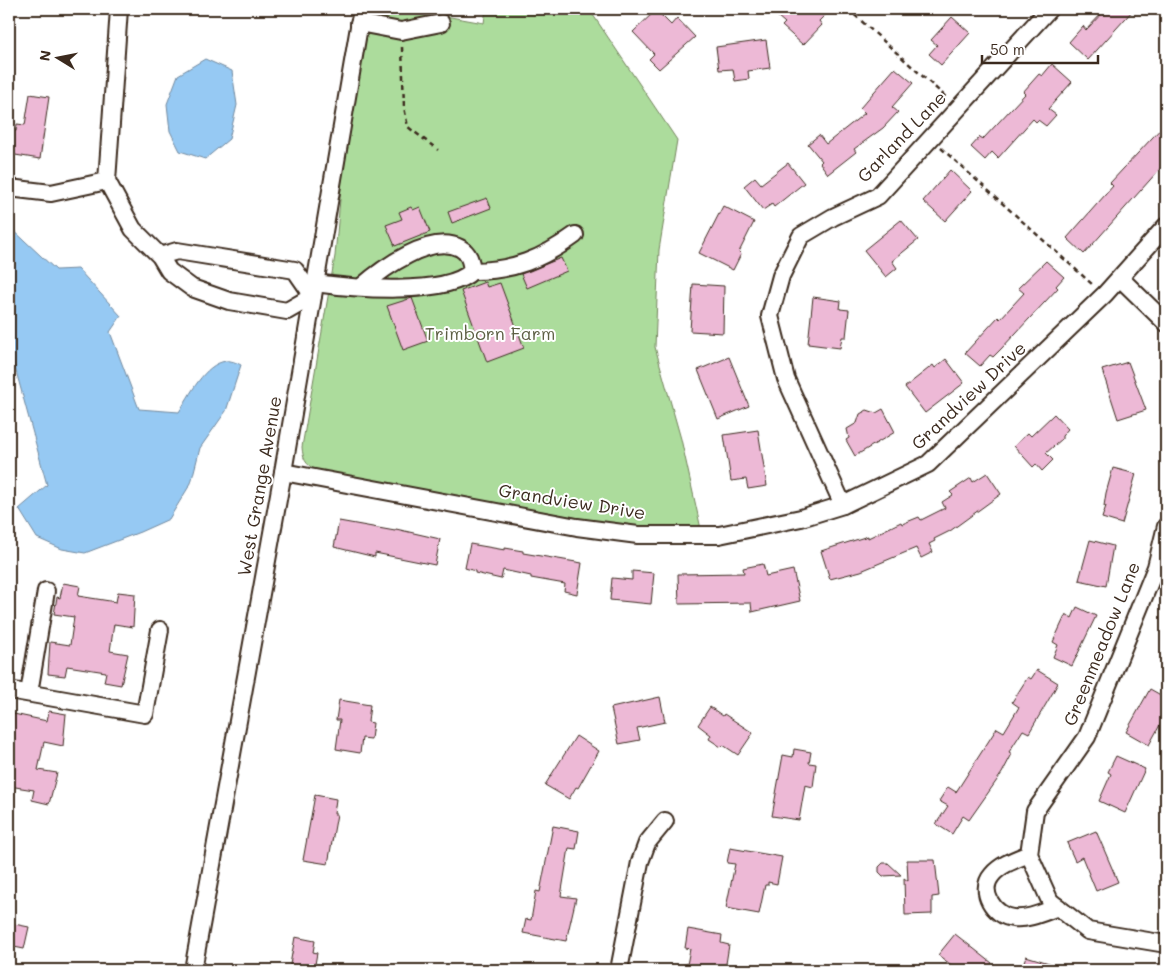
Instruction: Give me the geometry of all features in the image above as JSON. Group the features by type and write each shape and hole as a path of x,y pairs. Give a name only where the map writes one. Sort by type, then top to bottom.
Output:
{"street":[{"path":"122,9 107,181 133,229 160,256 169,271 192,288 229,301 287,311 314,289 420,287 454,282 465,278 472,271 500,270 516,266 551,252 575,235"},
{"name":"Garland Lane","path":"842,505 786,379 770,316 781,276 801,236 833,217 878,196 1049,9"},
{"path":"361,16 401,31 441,23"},
{"name":"West Grange Avenue","path":"193,970 283,472 361,16"},
{"path":"9,188 51,193 107,181"},
{"name":"Grandview Drive","path":"283,472 577,527 638,535 719,535 801,518 842,505 928,464 1105,294 1166,226"},
{"path":"362,287 375,275 402,258 435,243 451,243 466,251 470,258 472,271"},
{"path":"160,256 177,251 295,270 314,289"},
{"path":"1120,278 1166,323"},
{"name":"Greenmeadow Lane","path":"1029,854 1035,811 1087,737 1156,567 1166,526"},
{"path":"29,693 46,591"},
{"path":"9,690 145,714 160,630"},
{"path":"619,970 640,862 647,843 665,821"},
{"path":"1058,907 1025,918 1002,916 994,910 988,898 988,886 991,876 1004,864 1029,854 1050,901 1058,907 1088,931 1166,944"}],"path":[{"path":"848,9 949,100"},
{"path":"401,31 404,107 408,127 438,150"},
{"path":"931,138 1094,287 1105,294"}],"green space":[{"name":"Trimborn Farm","path":"371,9 406,9 484,23 486,9 589,9 677,140 659,250 655,347 681,439 701,529 633,527 606,523 316,470 305,461 302,447 335,256 342,177"}],"water":[{"path":"205,59 232,71 237,105 229,139 205,159 180,151 170,131 167,104 178,75"},
{"path":"9,226 56,270 78,269 121,316 110,332 139,409 179,412 198,381 211,368 218,363 228,361 241,365 226,411 200,448 191,483 169,519 85,553 62,549 37,538 19,509 47,485 13,360 9,352"}],"building":[{"path":"769,9 831,9 819,21 822,25 803,45 782,26 785,23"},
{"path":"1106,9 1134,9 1088,60 1069,42 1083,26 1086,30"},
{"path":"656,10 671,25 677,18 695,37 659,69 649,59 654,54 633,32"},
{"path":"952,17 970,33 941,65 929,54 937,45 931,40"},
{"path":"766,40 770,68 748,71 749,79 735,81 733,69 719,70 716,47"},
{"path":"1052,64 1072,82 1048,109 1056,115 1046,126 1033,119 998,158 992,152 985,160 971,147 980,137 983,139 1025,94 1023,92 1039,74 1042,76"},
{"path":"895,68 913,83 892,107 898,112 883,128 854,149 856,152 828,174 820,163 822,161 808,144 819,135 826,144 865,113 860,108"},
{"path":"30,94 49,97 40,159 9,154 9,130 16,131 17,124 25,125"},
{"path":"1166,123 1166,162 1084,254 1067,238 1113,186 1110,183"},
{"path":"788,163 804,183 774,207 772,204 763,210 744,186 755,177 761,184"},
{"path":"950,170 972,191 945,221 923,201"},
{"path":"487,198 491,208 452,223 448,212"},
{"path":"723,206 754,222 739,252 741,254 733,270 699,253"},
{"path":"411,207 413,210 420,207 430,232 395,246 386,225 402,219 399,212"},
{"path":"901,220 918,240 892,261 897,268 886,277 864,250"},
{"path":"561,258 567,271 527,288 521,274"},
{"path":"1046,261 1064,277 1056,286 1058,288 993,357 990,355 980,366 965,353 998,317 1000,319 1024,293 1018,288"},
{"path":"485,282 487,287 500,283 524,348 487,362 461,291"},
{"path":"693,284 724,286 723,333 690,331"},
{"path":"813,297 841,301 840,309 849,310 846,337 842,337 840,348 808,344"},
{"path":"412,298 428,341 403,350 387,306"},
{"path":"729,357 749,406 718,419 698,370"},
{"path":"946,359 964,383 925,413 905,387 933,365 935,368"},
{"path":"1128,362 1146,410 1118,419 1102,370"},
{"path":"883,409 895,432 855,456 846,440 849,438 847,429 857,423 860,414 867,410 876,413"},
{"path":"1054,414 1068,429 1062,436 1062,439 1046,453 1053,460 1042,471 1036,464 1033,467 1014,446 1028,433 1031,436"},
{"path":"758,430 767,486 748,489 746,479 731,481 724,435"},
{"path":"1113,468 1136,474 1122,524 1102,518"},
{"path":"987,473 1001,494 950,531 934,539 935,541 929,544 933,552 921,558 916,548 861,571 830,579 821,551 868,536 868,538 901,522 902,524 919,517 921,520 945,508 942,502 953,495 950,492 971,478 973,482"},
{"path":"339,521 395,531 396,529 440,539 435,565 375,553 375,557 334,547"},
{"path":"1090,540 1113,546 1106,586 1079,580"},
{"path":"470,544 523,551 523,553 582,563 577,594 564,591 565,584 531,578 531,576 503,570 501,579 475,573 475,571 465,568"},
{"path":"763,564 766,576 793,570 800,601 752,612 751,603 679,604 678,574 744,573 743,568"},
{"path":"632,571 654,573 651,604 610,600 612,578 632,580"},
{"path":"63,583 80,586 78,596 116,602 118,592 135,594 133,627 114,624 110,651 128,654 121,685 104,682 106,672 67,666 65,676 48,674 50,642 70,645 74,617 54,614 57,597 60,598"},
{"path":"1077,607 1096,616 1072,666 1053,657 1058,645 1053,642 1066,614 1072,618"},
{"path":"1037,670 1058,683 1029,733 1023,730 1009,752 1012,754 1002,773 969,820 963,816 952,834 936,824 948,806 939,801 948,787 956,792 997,728 1004,732 1019,707 1012,702 1028,677 1031,679"},
{"path":"1150,689 1166,698 1166,714 1149,745 1126,732"},
{"path":"660,697 665,722 637,728 640,740 619,744 611,708"},
{"path":"339,700 370,705 368,722 373,723 371,739 362,738 360,753 336,749 340,720 336,720"},
{"path":"710,707 753,733 738,755 723,745 721,747 709,739 711,735 698,725"},
{"path":"49,711 66,714 63,746 44,742 38,770 57,773 49,804 32,800 34,790 9,786 9,713 47,721"},
{"path":"576,736 599,751 578,788 576,787 569,799 545,785"},
{"path":"794,749 811,752 809,763 816,764 813,787 805,785 799,820 772,816 783,755 793,757"},
{"path":"1116,756 1145,769 1125,813 1099,801 1111,774 1108,772"},
{"path":"315,795 336,799 334,814 337,814 328,864 303,860"},
{"path":"553,826 579,831 576,849 569,848 561,896 576,898 566,941 523,933 526,919 531,920 536,891 540,892"},
{"path":"1096,831 1118,882 1096,891 1082,857 1075,861 1067,843"},
{"path":"730,848 782,857 777,884 768,882 768,885 765,885 759,914 726,908 735,864 727,863"},
{"path":"907,860 935,860 939,896 932,897 932,914 905,915 904,878 908,881"},
{"path":"883,863 888,863 901,875 883,876 879,872 879,867"},
{"path":"9,923 29,927 24,949 9,946"},
{"path":"688,929 722,935 721,943 729,945 725,970 686,970 690,949 685,948"},
{"path":"955,934 992,963 987,970 958,970 938,955"},
{"path":"295,937 315,941 313,952 317,953 314,970 289,970"},
{"path":"1026,956 1062,967 1062,970 1021,970"}]}
